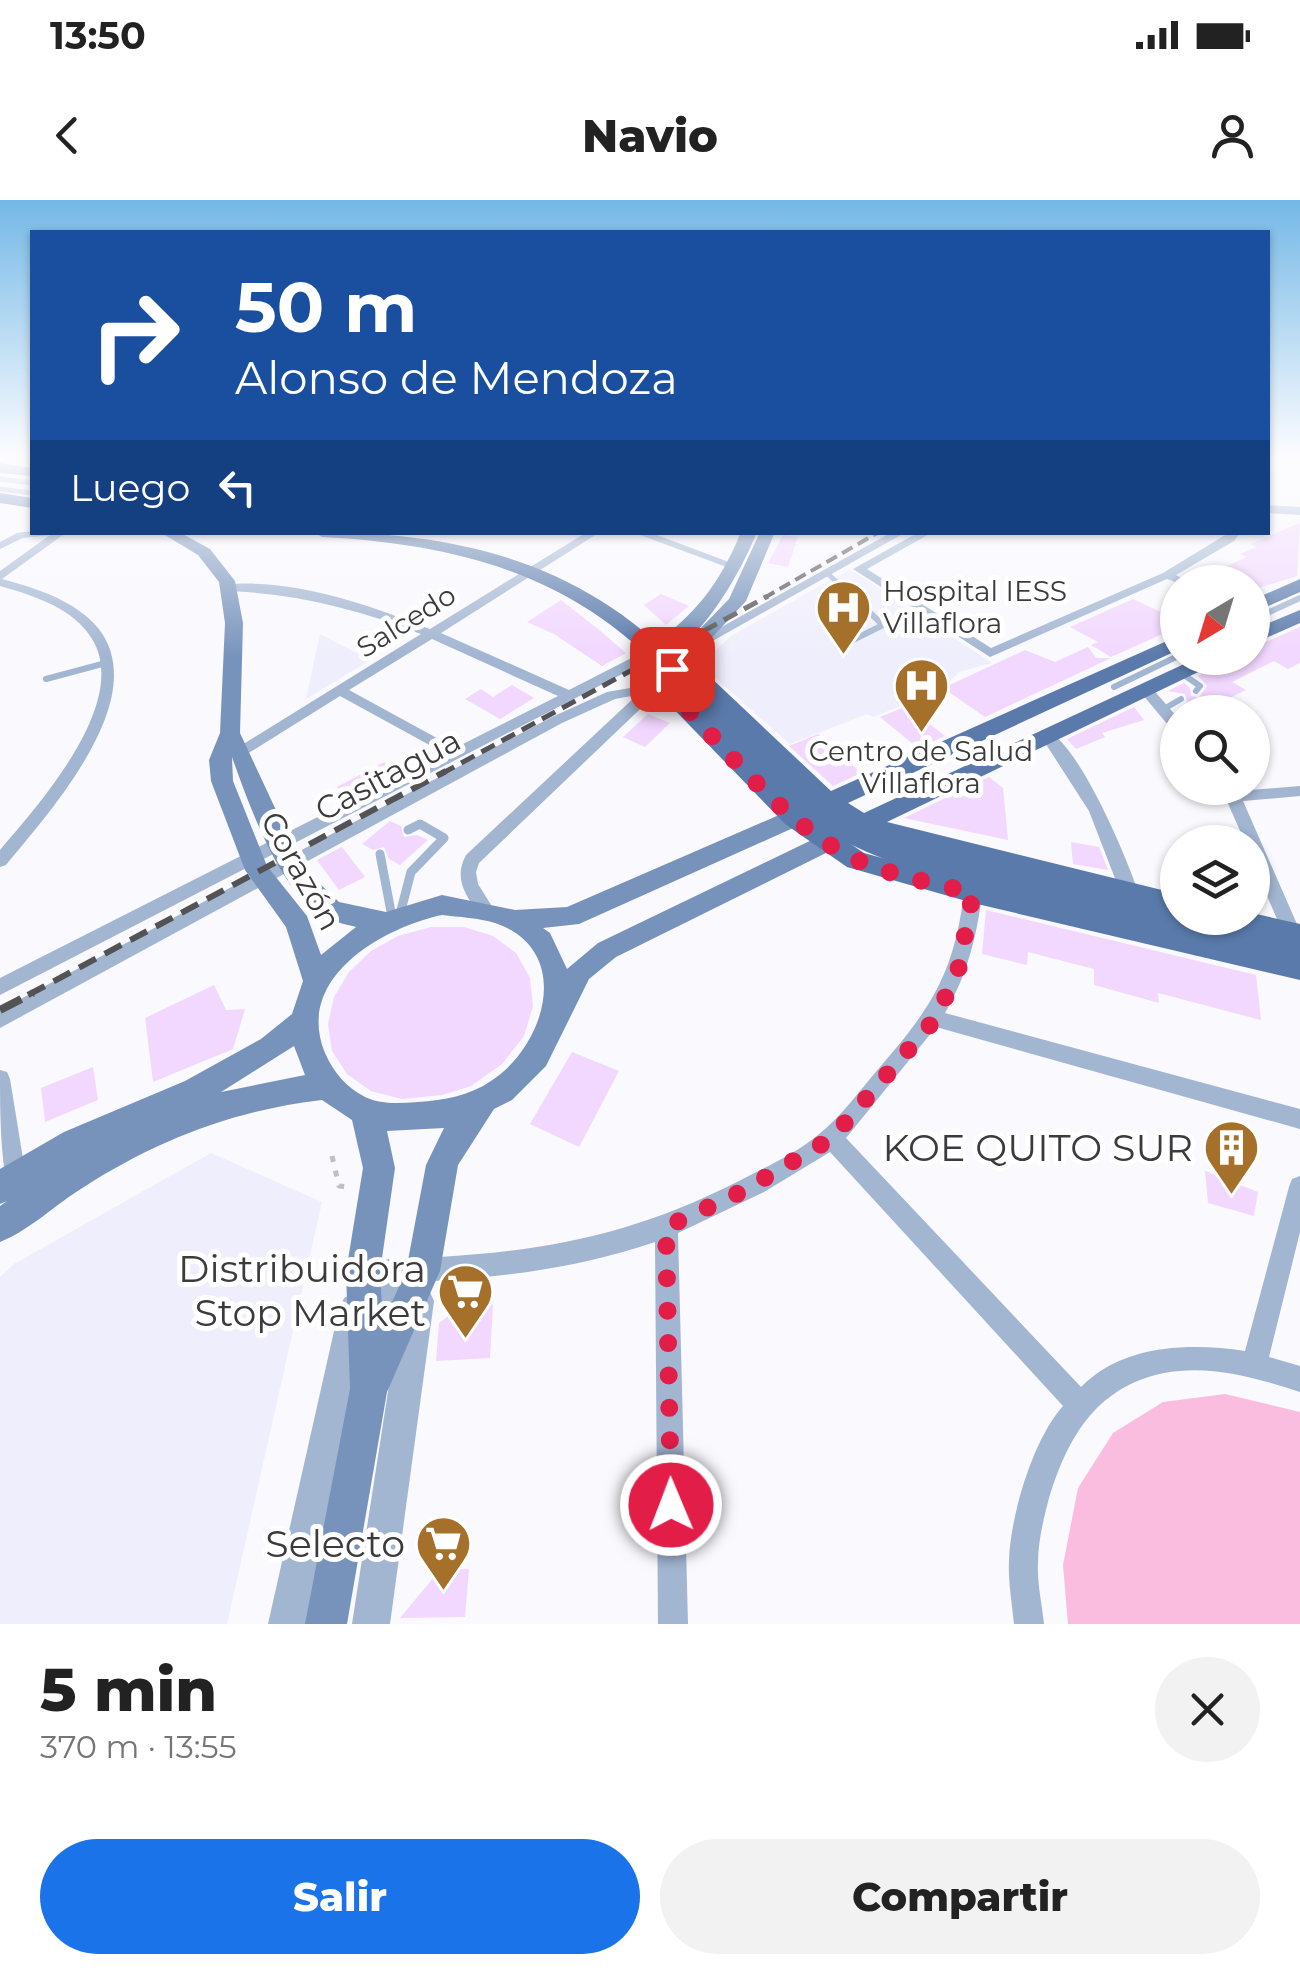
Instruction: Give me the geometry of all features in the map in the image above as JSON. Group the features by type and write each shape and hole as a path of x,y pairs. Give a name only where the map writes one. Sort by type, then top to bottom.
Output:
{"main road":[{"path":"178,535 204,542 229,587"},
{"path":"348,535 483,553 536,569 580,592 686,679 789,792 845,830 906,854 1298,943"},
{"path":"654,652 698,621 720,596 748,535"},
{"path":"686,679 696,644 737,601 767,535"},
{"path":"1270,599 1300,585"},
{"name":"Corazón","path":"229,587 234,624 236,742 257,798 287,851 327,907 392,917"},
{"path":"1270,630 1300,616"},
{"path":"515,920 570,917 1160,650"},
{"path":"560,1006 555,964 545,947 515,920 484,908 442,905 392,917 357,936 334,958 317,982 305,1020 308,1055 327,1086 363,1111 391,1118 422,1119 454,1114 484,1102 514,1083 537,1059 580,971 607,950 1145,689 1164,675"},
{"name":"Corazón","path":"236,742 220,760 222,780 257,867 298,923 317,982"},
{"path":"811,810 908,840 1160,902"},
{"path":"811,810 826,843 893,873 1300,968"},
{"path":"1270,933 1298,943"},
{"path":"8,1182 88,1136 260,1058 305,1020"},
{"path":"0,1226 70,1177 208,1109 282,1088 327,1086"},
{"path":"326,1624 369,1388 394,1276 443,1160 460,1129 484,1102"},
{"path":"363,1111 372,1131 379,1168 394,1276 369,1388"}],"street":[{"path":"0,546 30,534"},
{"path":"0,579 58,535"},
{"name":"Salcedo","path":"236,742 340,690 590,535"},
{"path":"646,535 736,566"},
{"path":"696,644 896,535"},
{"path":"922,535 859,569 990,653 1160,578"},
{"path":"1209,535 1220,545"},
{"path":"1185,565 1232,535"},
{"path":"0,579 42,595 73,614 99,638 106,664 104,712 55,795 0,861"},
{"path":"229,587 266,587 322,595 373,608 568,694"},
{"name":"Casitagua","path":"287,851 454,753 654,652"},
{"path":"484,908 470,885 468,866 472,859 654,688 686,679"},
{"name":"Casitagua","path":"0,1020 287,851 612,695 654,688"},
{"path":"1145,689 1160,708"},
{"path":"340,690 454,753"},
{"path":"1047,735 1097,808 1116,849 1130,894"},
{"path":"1270,791 1300,791"},
{"path":"1236,805 1298,943"},
{"name":"Casitagua","path":"0,987 257,867"},
{"path":"394,1276 546,1262 601,1250 666,1227 741,1192 832,1138 936,1018 959,967 973,893"},
{"path":"936,1018 1300,1119"},
{"path":"0,1079 8,1182"},
{"path":"832,1138 1080,1404"},
{"path":"1255,1362 1300,1187"},
{"path":"666,1227 673,1624"},
{"path":"287,1624 394,1276"},
{"path":"370,1624 394,1276"},
{"path":"1029,1624 1023,1560 1040,1468 1080,1404 1128,1369 1188,1355 1255,1362 1300,1380"}],"lane":[{"path":"827,573 884,625 846,642"},
{"path":"1270,612 1300,598"},
{"path":"46,679 106,664"},
{"path":"1114,687 1160,671"},
{"path":"1190,675 1200,686 1196,691"},
{"path":"392,917 411,872 444,838 420,824 408,830"},
{"path":"380,854 392,917"}],"path":[{"path":"332,1156 339,1186"}],"shaded area":[{"name":"Hospital IESS Villaflora","path":"850,569 992,663 959,672 941,690 790,744 710,673 706,659 731,636"},
{"path":"320,634 370,660 306,699"},
{"path":"211,1153 322,1202 227,1624 0,1624 0,1277 14,1264"},
{"path":"1225,1394 1300,1412 1300,1624 1068,1624 1063,1565 1078,1488 1113,1433 1163,1402"}],"building":[{"path":"1300,524 1297,576 1270,584 1270,565 1229,565 1247,557 1240,554 1257,547 1250,544"},
{"path":"783,535 798,537 788,567 768,563"},
{"path":"661,594 689,606 666,625 644,605"},
{"path":"1133,599 1160,612 1160,635 1111,657 1091,645 1098,642 1070,627"},
{"path":"561,600 626,653 602,666 554,634 527,622"},
{"path":"1300,627 1300,663 1288,669 1274,661 1270,663 1270,640"},
{"path":"1088,647 1096,658 1111,658 985,717 943,688 1025,650 1055,662"},
{"path":"1246,675 1232,682 1246,690 1236,695 1200,695 1207,686 1198,676"},
{"path":"1184,683 1191,695 1168,691"},
{"path":"512,685 534,698 500,719 465,699 481,689 493,697"},
{"path":"907,706 945,736 918,748 880,717"},
{"path":"1134,707 1144,720 1102,733 1105,737 1076,749 1067,739"},
{"path":"648,714 670,723 645,747 623,737"},
{"path":"818,734 861,773 833,786 789,746"},
{"path":"384,762 396,773 348,798 337,787"},
{"path":"989,777 1003,788 1008,840 904,818"},
{"path":"390,821 401,826 404,837 417,835 428,840 400,865 389,859 384,847 373,850 362,844"},
{"path":"1071,842 1099,847 1108,870 1073,864"},
{"path":"342,847 365,877 339,890 317,860"},
{"path":"986,910 1256,975 1261,1020 1158,993 1159,1003 1094,985 1094,969 1028,952 1027,965 982,954"},
{"path":"431,927 464,927 493,936 516,953 530,978 533,1006 524,1036 502,1064 471,1086 442,1095 402,1099 371,1091 347,1074 332,1051 328,1024 334,997 349,972 371,951 398,936"},
{"path":"214,985 226,1010 245,1009 233,1049 153,1082 145,1018"},
{"path":"572,1052 619,1071 579,1147 530,1124"},
{"path":"93,1067 98,1100 45,1122 41,1088"},
{"name":"KOE QUITO SUR","path":"1205,1171 1258,1192 1254,1216 1208,1203"},
{"name":"Distribuidora Stop Market","path":"470,1300 493,1305 490,1358 436,1361 439,1323"},
{"name":"Selecto","path":"469,1569 465,1617 400,1618 440,1570"}],"railway":[{"path":"764,598 874,535"},
{"path":"441,774 768,596"},
{"path":"28,995 446,771"},
{"path":"0,1010 33,993"}],"place":[{"name":"Hospital IESS Villaflora","path":"844,656"},
{"name":"Centro de Salud Villaflora","path":"921,734"},
{"name":"KOE QUITO SUR","path":"1232,1197"},
{"name":"Distribuidora Stop Market","path":"465,1340"},
{"name":"Selecto","path":"444,1593"}],"route":[{"path":"671,1505 666,1227 741,1192 832,1138 936,1018 959,967 973,893 893,873 856,860 826,843 794,818 674,695 671,689 678,674 672,669"}]}
